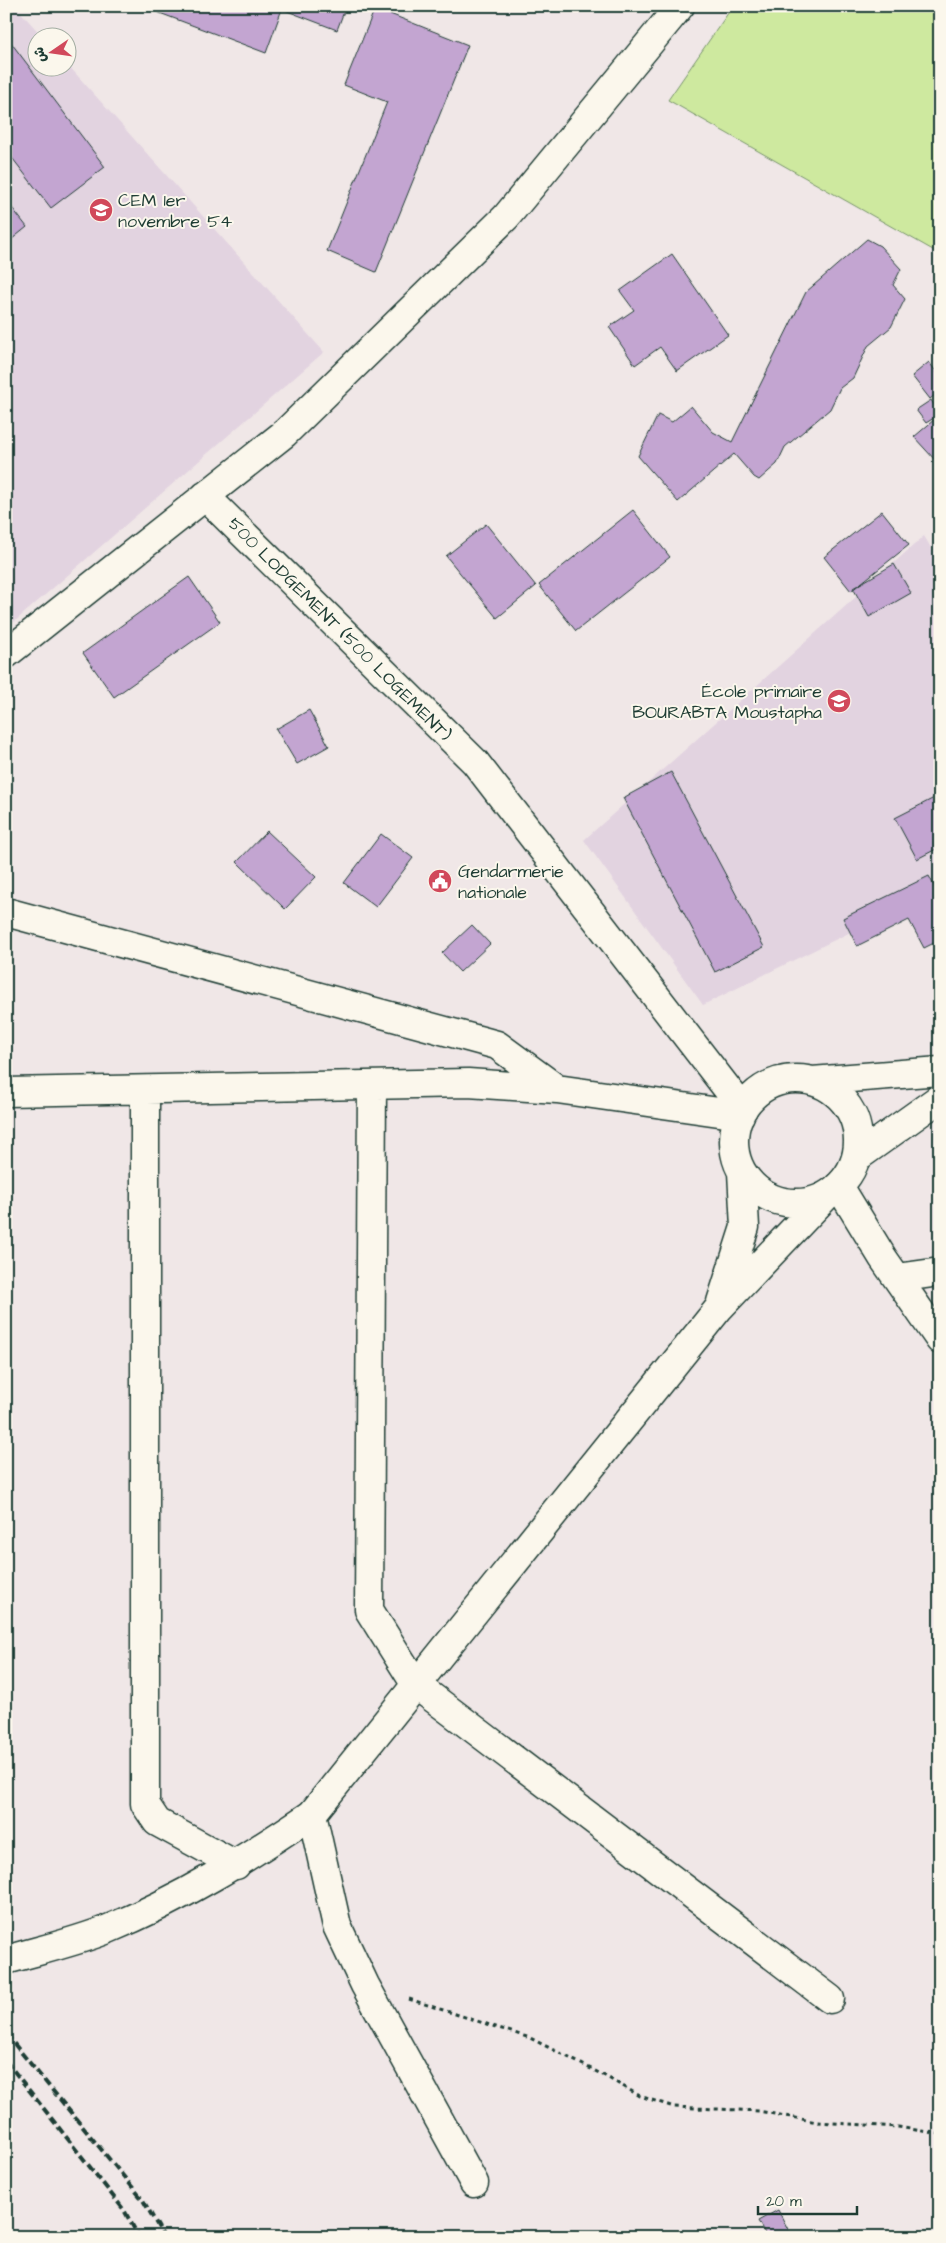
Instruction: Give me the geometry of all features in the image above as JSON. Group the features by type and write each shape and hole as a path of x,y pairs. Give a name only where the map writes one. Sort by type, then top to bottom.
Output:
{"street":[{"path":"6,654 285,433 506,217 680,6"},
{"name":"500 LODGEMENT (500 LOGEMENT)","path":"206,496 475,762 742,1112"},
{"path":"6,912 497,1045 557,1089"},
{"path":"719,1308 745,1227 742,1172 736,1154 735,1134 742,1112 756,1094 773,1084 792,1079 812,1081 940,1071"},
{"path":"6,1960 106,1930 175,1899 236,1865 312,1814 719,1308 850,1173 856,1158 858,1138 854,1119 844,1102 830,1089 812,1081"},
{"path":"6,1092 468,1083 557,1089 742,1112"},
{"path":"372,1085 369,1610 416,1685 830,1999"},
{"path":"145,1090 145,1804 157,1822 236,1865"},
{"path":"856,1158 940,1098"},
{"path":"742,1172 755,1187 771,1198 789,1203 808,1203 833,1191"},
{"path":"833,1191 940,1340"},
{"path":"897,1278 940,1272"},
{"path":"312,1814 338,1926 365,1985 474,2183"}],"path":[{"path":"365,1985 530,2038 640,2096 674,2107 759,2111 817,2122 898,2128 940,2134"}],"shaded area":[{"name":"CEM 1er novembre 54","path":"6,6 15,6 35,28 28,28 28,78 78,78 78,76 324,352 6,629"},
{"name":"École primaire BOURABTA Moustapha","path":"924,536 940,563 940,888 703,1005 584,840"}],"green space":[{"path":"733,6 940,6 940,254 668,100"}],"building":[{"path":"141,6 346,6 337,30 282,9 266,53"},
{"path":"375,8 468,45 376,272 327,251 387,102 344,85"},
{"path":"6,36 28,65 28,78 38,78 105,167 51,208 6,150"},
{"path":"6,200 27,227 6,244"},
{"path":"867,239 880,246 901,269 893,285 905,299 891,327 868,346 853,378 840,388 830,409 785,447 777,464 759,480 754,477 734,454 678,502 638,456 658,415 672,422 691,406 713,432 732,442 806,292"},
{"path":"672,254 728,335 677,371 660,347 635,365 609,327 634,310 620,291"},
{"path":"929,362 940,377 940,391 930,399 912,376"},
{"path":"931,400 940,414 926,423 916,410"},
{"path":"935,419 940,424 940,458 936,461 914,437"},
{"path":"633,510 670,557 576,631 539,585"},
{"path":"882,511 909,545 851,591 824,557"},
{"path":"486,524 536,586 497,618 446,556"},
{"path":"894,564 911,593 869,617 853,588"},
{"path":"189,577 220,622 114,697 83,653"},
{"path":"309,710 329,746 297,764 276,729"},
{"path":"671,772 764,947 715,972 623,798"},
{"path":"940,795 940,847 917,859 895,818"},
{"path":"267,831 316,877 285,909 237,862"},
{"path":"381,834 413,858 376,907 344,883"},
{"path":"929,876 940,897 940,940 924,948 909,920 857,946 843,918"},
{"path":"472,925 490,944 460,972 442,953"},
{"path":"778,2210 792,2237 767,2237 758,2221"}],"railway":[{"path":"6,2034 143,2200 164,2237"},
{"path":"6,2061 124,2210 139,2237"}],"place":[{"name":"CEM 1er novembre 54","path":"101,210"},
{"name":"École primaire BOURABTA Moustapha","path":"839,701"},
{"name":"Gendarmerie nationale","path":"440,881"}]}
